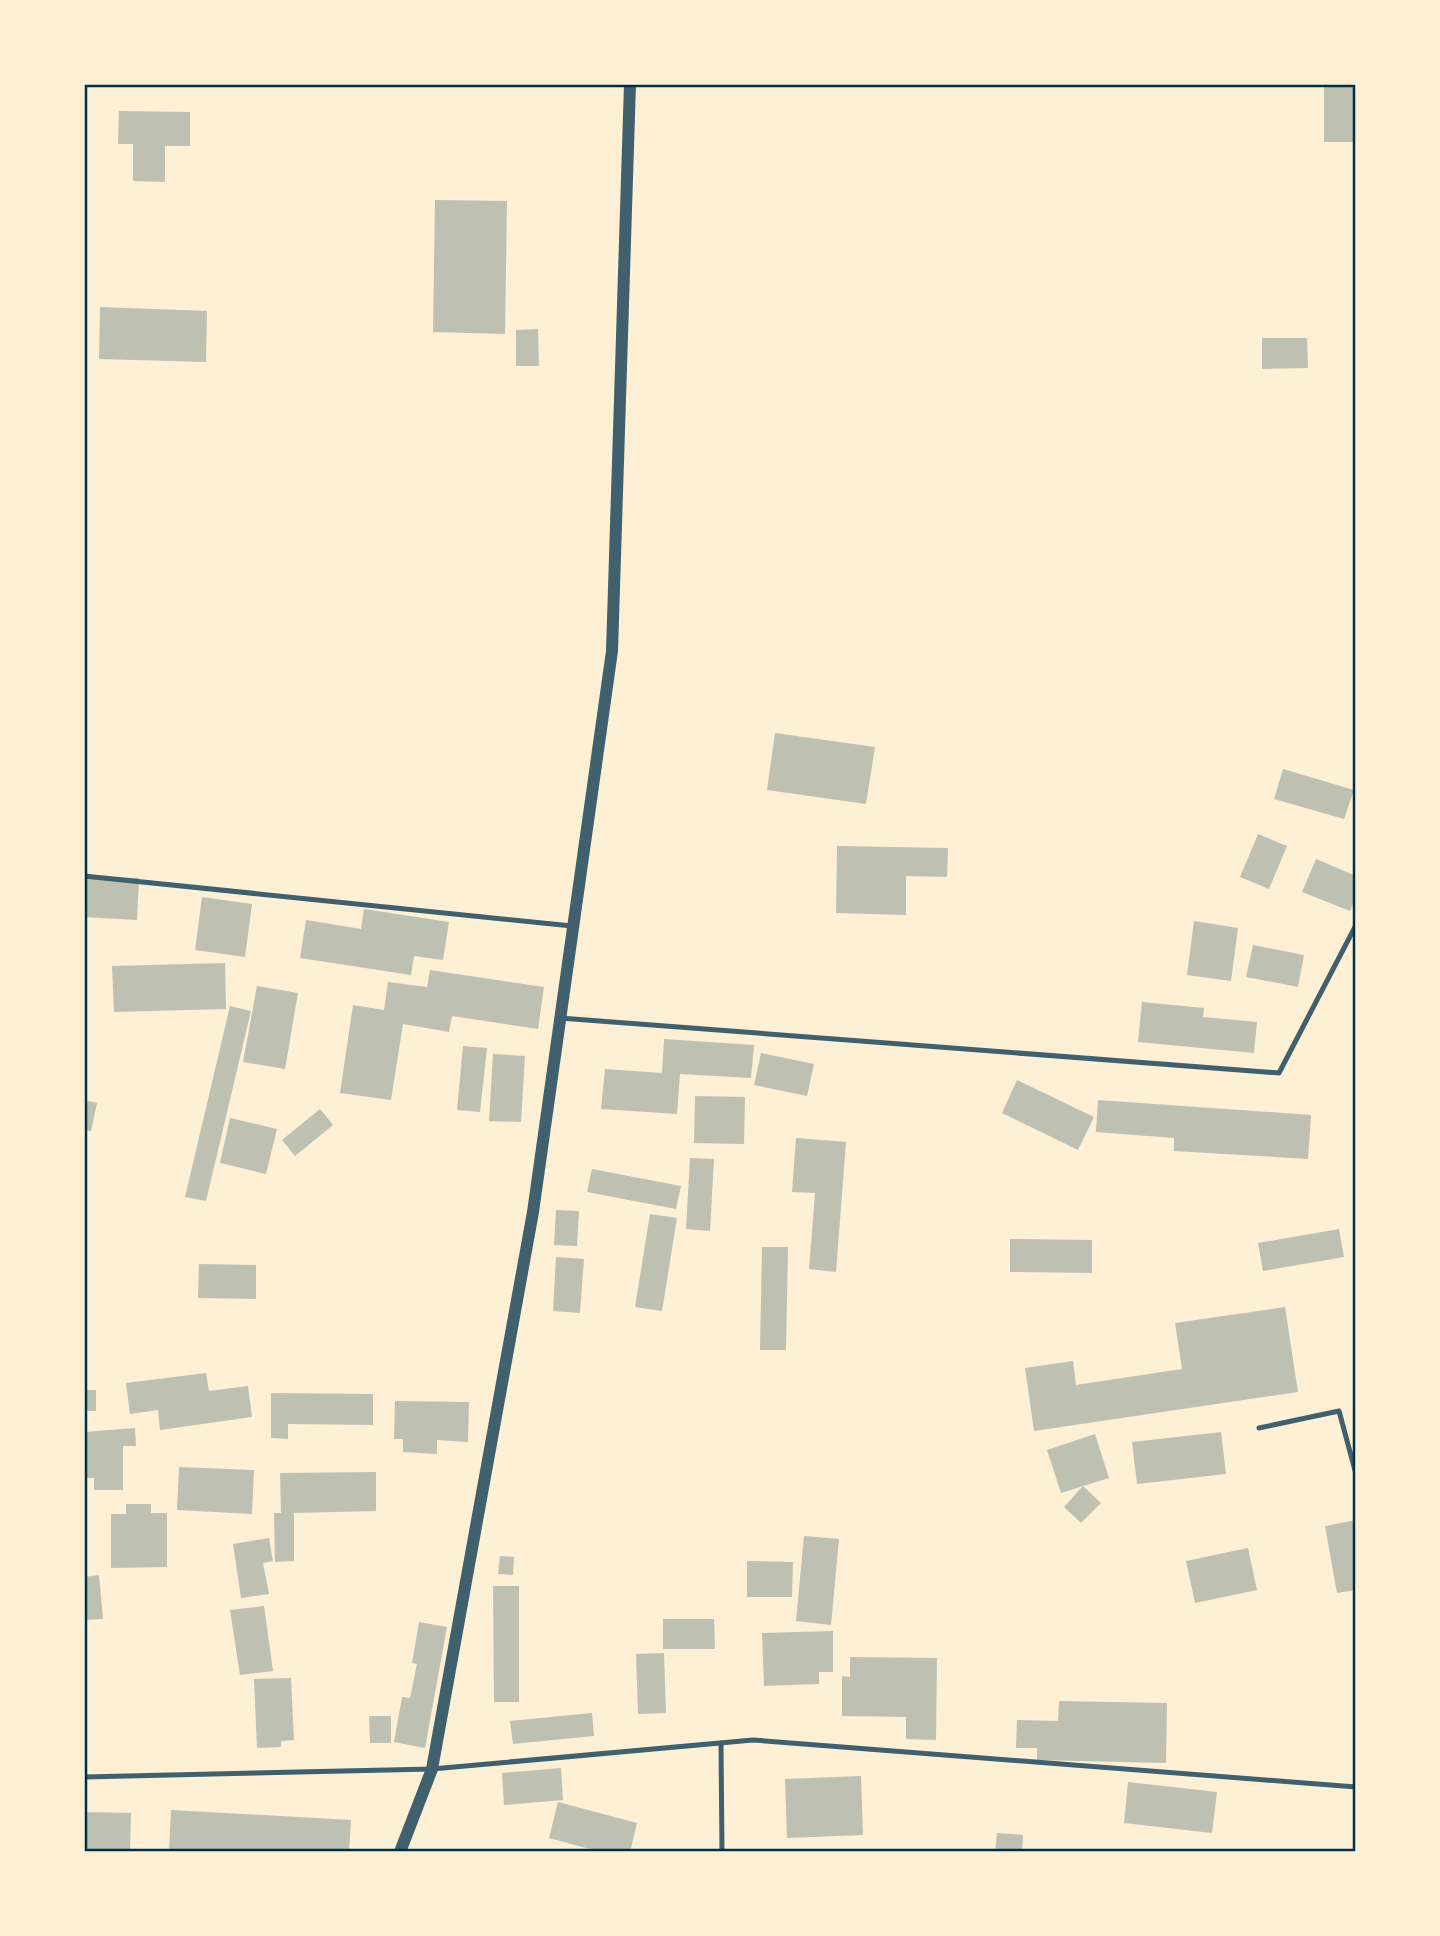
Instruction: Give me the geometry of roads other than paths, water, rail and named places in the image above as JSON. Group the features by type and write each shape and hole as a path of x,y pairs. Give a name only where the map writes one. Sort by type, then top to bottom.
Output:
{"street":[{"path":"400,1852 432,1769 533,1212 612,651 630,84"}],"lane":[{"path":"84,876 573,926"},
{"path":"560,1018 1279,1073 1356,925"},
{"path":"1259,1428 1339,1411 1356,1474"},
{"path":"84,1777 432,1769 753,1740 1356,1787"},
{"path":"721,1743 722,1852"}]}
